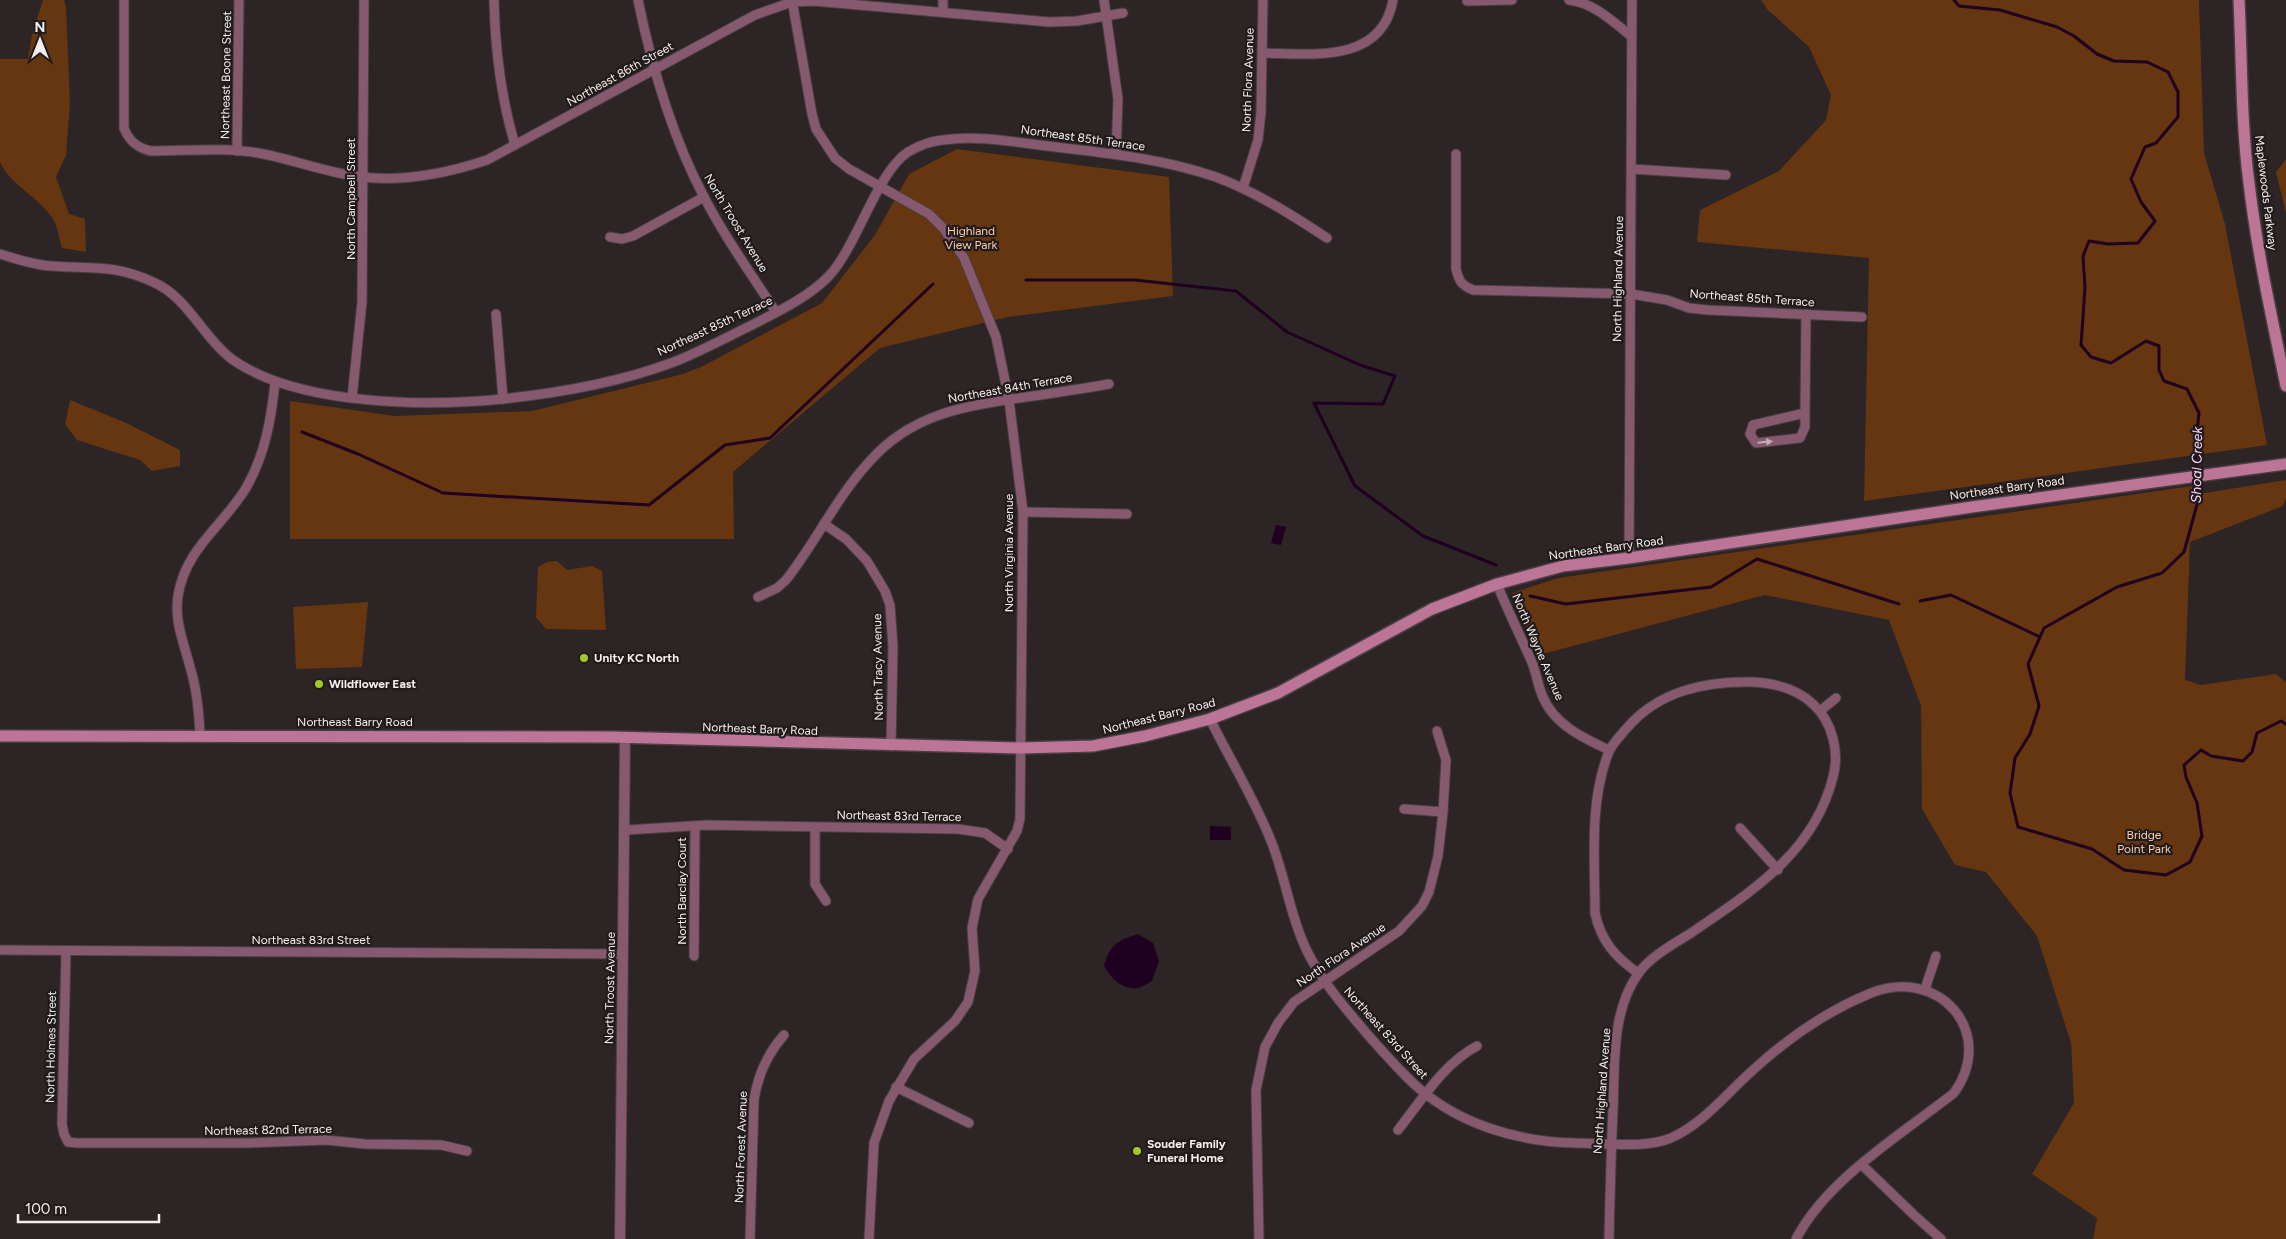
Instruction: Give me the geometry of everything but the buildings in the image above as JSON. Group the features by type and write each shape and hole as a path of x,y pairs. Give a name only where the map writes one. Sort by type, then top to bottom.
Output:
{"main road":[{"name":"Maplewoods Parkway","path":"2239,0 2248,182 2259,251 2286,386"},
{"name":"Northeast Barry Road","path":"0,736 200,735 625,738 891,746 1021,748 1094,746 1144,736 1210,719 1278,693 1432,609 1497,584 1563,566 2286,464"}],"street":[{"name":"Northeast 86th Street","path":"124,0 124,128 127,136 140,149 151,151 237,151 278,157 318,169 363,177 415,176 448,171 486,160 755,15 792,1 814,1 1049,22 1077,21 1123,13"},
{"name":"Northeast Boone Street","path":"237,151 240,0"},
{"name":"North Campbell Street","path":"352,398 362,302 364,0"},
{"path":"494,0 501,89 515,145"},
{"name":"North Troost Avenue","path":"638,0 664,105 687,163 704,197 776,312"},
{"path":"943,0 943,12"},
{"path":"1104,0 1118,99 1116,154"},
{"name":"North Flora Avenue","path":"1242,188 1258,140 1263,53 1263,0"},
{"path":"1263,53 1321,54 1339,53 1354,49 1367,42 1376,34 1389,14 1393,0"},
{"path":"1467,1 1512,0"},
{"path":"1568,0 1578,1 1592,7 1631,36"},
{"name":"North Highland Avenue","path":"1629,558 1632,0"},
{"name":"North Virginia Avenue","path":"792,1 816,129 835,158 848,169 929,214 954,241 964,258 996,337 1009,400 1023,512 1020,819 1017,831 1008,849 984,886 974,913 972,928 975,971 968,1002 955,1021 914,1058 889,1101 874,1143 869,1239"},
{"name":"Northeast 85th Terrace","path":"0,254 26,262 51,266 120,270 159,284 176,298 215,344 233,360 275,382 352,398 420,402 503,399 624,378 672,363 776,312 804,296 828,277 848,249 881,186 898,159 913,149 939,140 984,138 1116,154 1176,164 1242,188 1284,210 1327,238"},
{"name":"Northeast 85th Terrace","path":"1456,154 1456,268 1458,280 1463,286 1473,290 1631,294 1667,300 1689,308 1862,317"},
{"path":"1632,169 1726,175"},
{"path":"610,237 622,239 633,236 704,197"},
{"path":"496,314 503,399"},
{"path":"1806,314 1806,413 1805,427 1800,438 1756,443 1750,434 1753,425 1806,413"},
{"path":"200,735 196,689 177,619 178,598 185,568 200,545 229,513 246,487 261,458 268,434 275,382"},
{"name":"Northeast 84th Terrace","path":"758,597 776,588 786,580 864,467 896,437 921,421 951,410 1109,384"},
{"path":"1023,512 1126,514"},
{"name":"North Tracy Avenue","path":"824,524 846,539 867,561 885,591 890,605 893,647 891,746"},
{"name":"North Wayne Avenue","path":"1497,584 1519,638 1530,658 1546,702 1558,718 1573,732 1609,750"},
{"name":"North Highland Avenue","path":"1609,750 1630,724 1651,706 1681,690 1735,683 1772,684 1798,693 1820,711 1830,731 1836,768 1830,790 1810,832 1797,850 1778,870 1663,951 1638,972 1621,1013 1616,1041 1609,1239"},
{"path":"1820,711 1836,698"},
{"name":"Northeast 83rd Street","path":"1210,719 1269,837 1298,930 1308,954 1325,982 1391,1060 1427,1095 1440,1104 1485,1126 1522,1138 1542,1141 1648,1144 1669,1139 1700,1121 1779,1048 1820,1020 1872,993 1905,986 1925,989"},
{"name":"North Flora Avenue","path":"1259,1239 1256,1090 1262,1060 1270,1036 1285,1012 1307,992 1325,982 1399,931 1422,906 1438,856 1444,812 1446,760 1437,731"},
{"name":"North Troost Avenue","path":"620,1239 622,954 626,830 625,738"},
{"path":"1609,750 1600,782 1596,813 1596,913 1599,930 1607,945 1616,956 1638,972"},
{"path":"1404,809 1444,812"},
{"name":"Northeast 83rd Terrace","path":"626,830 708,825 958,829 986,834 999,841 1008,849"},
{"name":"North Barclay Court","path":"694,956 695,827"},
{"path":"815,828 815,884 826,901"},
{"path":"1740,828 1778,870"},
{"name":"Northeast 83rd Street","path":"0,950 622,954"},
{"name":"North Holmes Street","path":"66,951 62,1124 68,1142"},
{"path":"1796,1239 1820,1204 1886,1142 1954,1092 1962,1082 1967,1067 1967,1038 1957,1014 1940,996 1925,989 1936,956"},
{"name":"North Forest Avenue","path":"750,1239 756,1085 766,1058 784,1035"},
{"path":"1398,1130 1427,1095 1446,1068 1462,1053 1477,1046"},
{"path":"896,1087 969,1123"},
{"name":"Northeast 82nd Terrace","path":"68,1142 248,1143 326,1140 365,1144 441,1145 467,1151"},
{"path":"1862,1165 1941,1239"}],"green space":[{"path":"43,0 64,0 66,7 70,103 66,155 56,177 69,214 85,219 86,252 62,248 53,219 40,204 11,178 0,162 0,59 28,59 32,35"},
{"path":"1761,0 2199,0 2204,153 2225,224 2267,445 1864,501 1869,258 1697,242 1700,210 1779,171 1826,120 1831,95 1809,47 1767,9"},
{"name":"Highland View Park","path":"957,149 1169,177 1173,296 1008,317 880,348 733,472 734,539 290,539 290,401 395,416 532,411 683,374 701,367 822,303 875,235 909,174"},
{"path":"2286,159 2286,213 2276,172"},
{"path":"70,400 124,422 180,450 180,466 152,471 140,460 77,440 65,424"},
{"name":"Bridge Point Park","path":"2286,480 2286,499 2283,506 2190,542 2185,680 2201,685 2276,674 2286,682 2286,1239 2093,1239 2097,1218 2032,1174 2074,1103 2071,1043 2037,936 1986,872 1955,865 1922,809 1921,706 1889,620 1765,595 1539,655 1512,593 1558,578 2192,486 2192,495"},
{"path":"557,561 567,570 592,566 602,571 606,630 546,629 536,617 538,567 547,562"},
{"path":"368,602 362,667 296,669 293,607"}],"shaded area":[{"path":"1276,525 1286,527 1281,545 1271,543"},
{"path":"1210,826 1231,827 1231,840 1210,840"},
{"path":"1138,934 1153,943 1159,961 1152,981 1137,988 1126,987 1117,982 1104,966 1115,944"}],"waterway":[{"name":"Shoal Creek","path":"1954,0 1959,6 2000,10 2057,27 2074,36 2097,54 2114,61 2147,62 2168,72 2178,92 2178,117 2156,143 2145,147 2131,179 2141,202 2155,221 2138,243 2108,244 2089,241 2083,256 2085,288 2081,345 2091,357 2111,363 2146,341 2159,346 2159,370 2164,381 2187,389 2199,413 2195,450 2198,501 2184,552 2162,573 2117,587 2044,628 2028,664 2039,706 2030,734 2015,758 2010,793 2018,827 2092,849 2124,870 2166,875 2190,862 2202,836 2197,803 2186,777 2184,765 2201,750 2211,756 2243,761 2252,752 2257,733 2281,721 2286,724"},
{"path":"1026,280 1135,280 1236,291 1287,332 1360,365 1395,376 1383,404 1314,403 1355,486 1423,536 1496,565"},
{"path":"302,432 358,454 443,493 649,505 725,445 770,438 933,284"},
{"path":"1530,596 1566,604 1711,587 1757,559 1899,604"},
{"path":"1920,601 1951,595 2040,637"}],"place":[{"name":"Unity KC North","path":"584,658"},
{"name":"Wildflower East","path":"319,684"},
{"name":"Souder Family Funeral Home","path":"1137,1151"}]}
